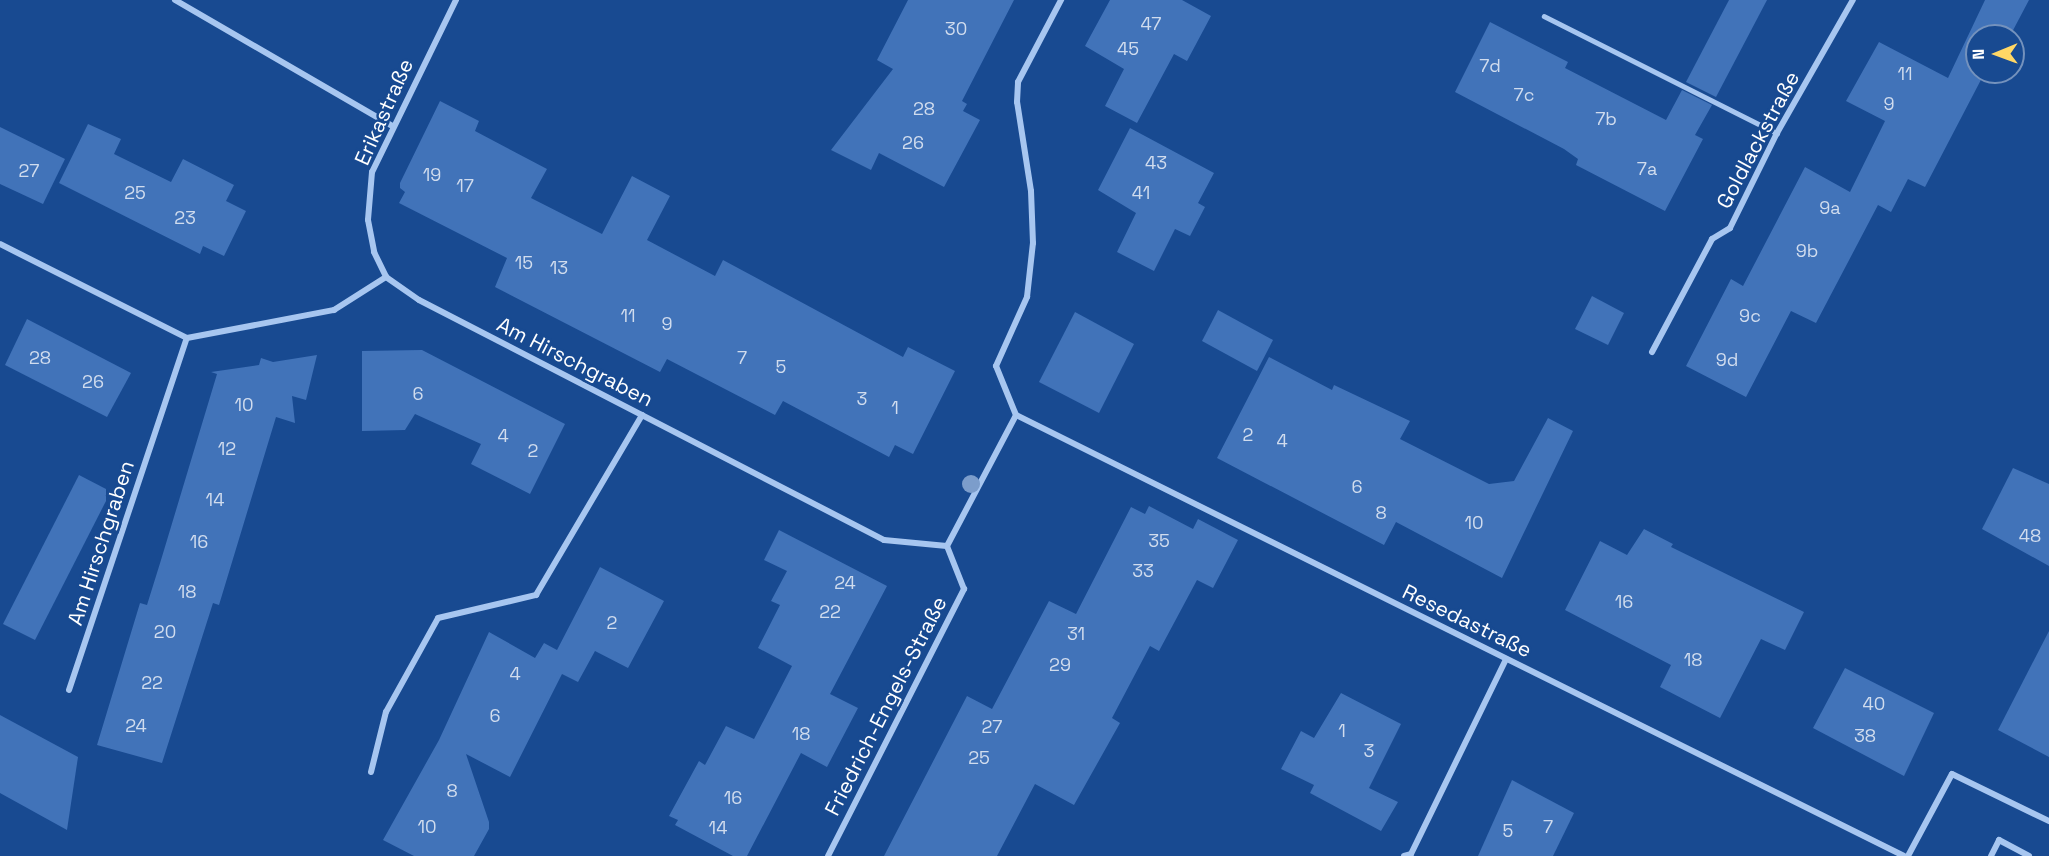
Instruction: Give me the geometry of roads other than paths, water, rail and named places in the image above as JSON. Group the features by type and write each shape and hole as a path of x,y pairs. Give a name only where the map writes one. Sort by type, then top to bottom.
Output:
{"street":[{"path":"175,0 392,126"},
{"name":"Erikastraße","path":"386,277 374,252 368,219 372,172 392,126 456,0"},
{"path":"947,546 1017,415 996,366 1027,297 1033,243 1031,191 1017,102 1018,82 1061,0"},
{"name":"Goldlackstraße","path":"1652,352 1712,239 1730,228 1777,133 1853,0"},
{"path":"0,244 187,338 334,310 386,277"},
{"name":"Am Hirschgraben","path":"386,277 418,300 884,540 947,546"},
{"name":"Am Hirschgraben","path":"69,690 187,338"},
{"path":"371,772 386,712 438,618 536,595 642,415"},
{"name":"Resedastraße","path":"1017,415 1906,856"},
{"name":"Friedrich-Engels-Straße","path":"828,856 964,589 947,546"},
{"path":"1404,856 1411,854 1506,659"},
{"path":"1906,856 1952,774 2049,821"},
{"path":"1991,856 1999,840 2029,856"}],"lane":[{"path":"1544,16 1777,133"}]}
